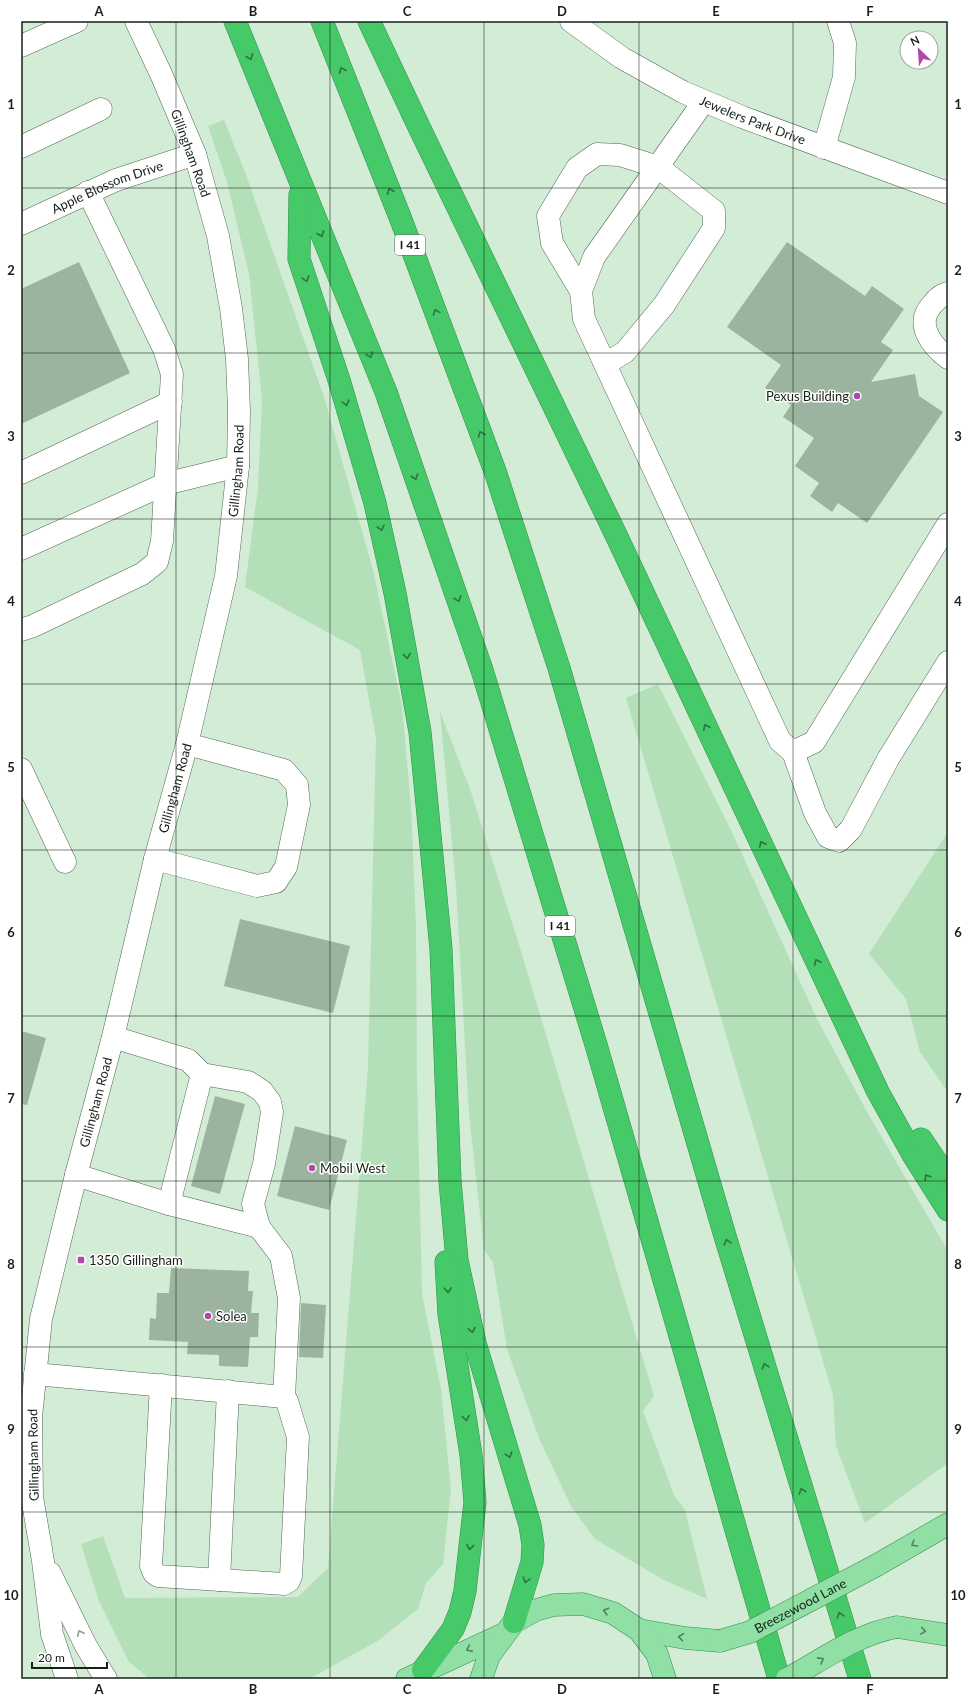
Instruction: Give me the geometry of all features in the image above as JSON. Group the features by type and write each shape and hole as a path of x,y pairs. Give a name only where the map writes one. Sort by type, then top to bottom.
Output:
{"highway":[{"name":"I 41","path":"235,21 386,392 482,670 597,1048 780,1679"},
{"name":"I 41","path":"322,21 400,217 495,471 554,653 725,1236 860,1679"},
{"path":"369,21 614,530 878,1092 912,1153 948,1210"},
{"path":"301,186 299,259 339,380 375,503 396,593 420,732 441,949 450,1181 457,1260 474,1342 530,1525 533,1545 532,1562 509,1627"},
{"path":"828,986 887,1087 948,1179"},
{"path":"415,1675 453,1629 460,1612 465,1591 475,1502 471,1455 449,1314 445,1239 450,1181"}],"main road":[{"name":"Breezewood Lane","path":"639,1630 686,1638 720,1640 750,1632 878,1565 948,1524"},
{"path":"415,1675 509,1627 536,1610 554,1605 583,1604 613,1613 639,1630 657,1654 665,1679"},
{"path":"481,1679 489,1656 509,1627"},
{"path":"786,1679 863,1637 880,1630 897,1627 948,1635"}],"street":[{"path":"21,46 77,21"},
{"name":"Gillingham Road","path":"67,1679 52,1634 43,1561 32,1496 31,1362 76,1175 113,1037 155,859 187,744 226,576 238,466 239,404 237,359 231,308 218,236 195,154 164,80 136,21"},
{"name":"Jewelers Park Drive","path":"571,21 622,58 683,92 742,117 948,193"},
{"path":"824,148 844,77 845,42 838,21"},
{"path":"581,290 594,258 704,101"},
{"path":"21,147 102,109"},
{"name":"Apple Blossom Drive","path":"21,224 116,180 195,154"},
{"path":"605,364 625,352 664,305 714,228 714,211 658,167 620,155 597,154 577,168 548,216 552,243 581,290 584,319 780,741 793,752 815,813 828,837 839,841 851,828 888,759 948,662"},
{"path":"21,630 33,626 142,574 157,562 162,541 172,374 164,349 88,192"},
{"path":"948,293 936,299 928,309 925,318 928,338 936,348 948,358"},
{"path":"21,472 171,402"},
{"path":"21,549 165,484 238,466"},
{"path":"793,752 814,742 948,524"},
{"path":"155,859 257,886 276,882 286,867 299,804 296,785 284,770 187,744"},
{"path":"21,769 65,862"},
{"path":"113,1037 188,1060 202,1074 248,1082 262,1091 270,1102 272,1112 264,1164 253,1204 259,1227 281,1256 289,1298 284,1397 287,1401 298,1438 291,1576 289,1581 284,1584 158,1576 154,1573 151,1566 161,1385"},
{"path":"169,1204 202,1074"},
{"path":"76,1175 169,1204 259,1227"},
{"path":"31,1362 161,1385 284,1397"},
{"path":"219,1580 228,1391"},
{"name":"Gillingham Road","path":"43,1561 86,1646 106,1679"}],"green space":[{"path":"224,120 246,175 324,397 373,570 402,706 411,806 416,925 417,1080 422,1293 441,1389 451,1489 443,1564 426,1583 418,1609 379,1640 309,1679 150,1679 129,1662 99,1601 81,1544 103,1536 125,1598 298,1597 328,1568 368,1068 376,738 360,650 245,587 258,488 262,400 249,274 227,182 208,126"},
{"path":"658,684 731,830 817,1019 866,1110 948,1251 948,1463 865,1523 836,1446 833,1395 626,698"},
{"path":"440,712 470,789 520,948 654,1396 643,1411 674,1495 685,1510 707,1599 662,1579 595,1539 571,1506 539,1438 507,1349 493,1262 484,1250 469,1114 456,887"},
{"path":"948,832 948,1092 920,1052 906,999 869,954"}],"building":[{"path":"787,242 865,296 872,286 904,309 881,342 893,350 871,382 915,374 919,396 943,412 867,523 838,503 832,512 810,496 819,483 795,466 814,438 783,417 791,405 765,388 781,365 727,327"},
{"path":"79,262 130,373 21,424 21,289"},
{"path":"240,919 350,946 333,1013 224,986"},
{"path":"21,1031 46,1038 27,1105 21,1104"},
{"path":"215,1096 245,1104 220,1194 191,1186"},
{"name":"Mobil West","path":"295,1126 347,1140 329,1210 277,1196"},
{"name":"Solea","path":"171,1268 249,1271 248,1291 253,1291 251,1313 259,1313 258,1337 250,1337 248,1367 219,1366 219,1355 187,1354 188,1342 149,1340 150,1318 156,1319 157,1293 169,1293"},
{"path":"301,1303 326,1305 323,1358 299,1357"}],"place":[{"name":"Pexus Building","path":"857,396"},
{"name":"Mobil West","path":"312,1168"},
{"name":"1350 Gillingham","path":"81,1260"},
{"name":"Solea","path":"208,1316"}]}
